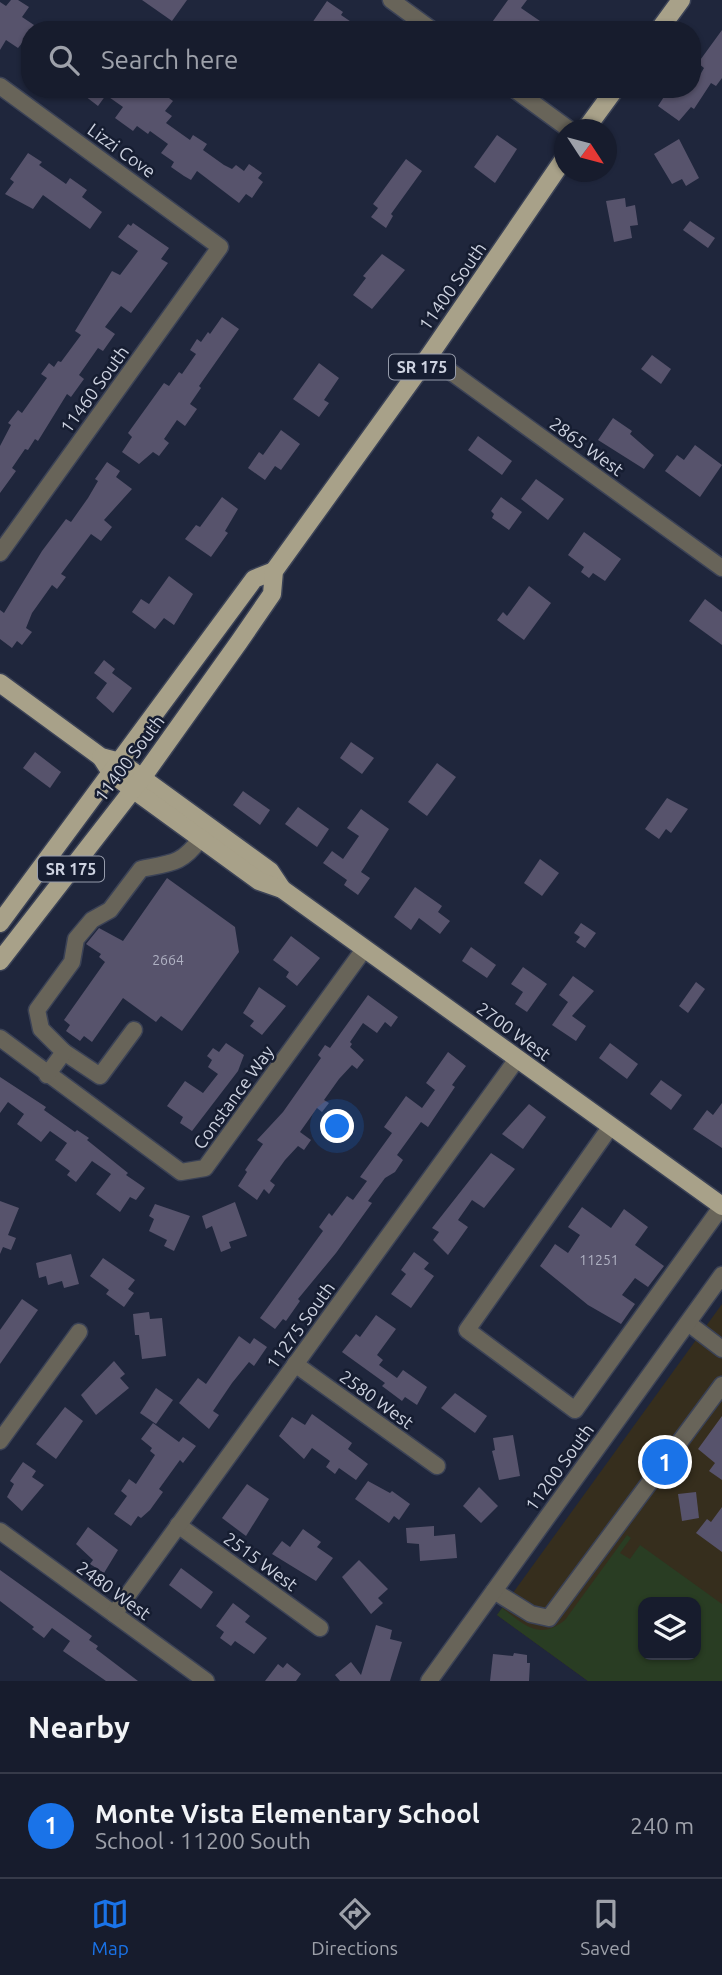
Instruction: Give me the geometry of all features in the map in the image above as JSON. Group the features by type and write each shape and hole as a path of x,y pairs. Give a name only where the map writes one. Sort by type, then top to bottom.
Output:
{"main road":[{"path":"666,21 681,0"},
{"path":"593,119 608,98"},
{"name":"11400 South","path":"0,961 137,783 272,594 274,571 429,356 554,175"},
{"name":"11400 South","path":"0,923 254,579 274,571"},
{"name":"2700 West","path":"0,683 137,783 270,871 282,889"},
{"name":"2700 West","path":"137,783 201,838 259,881 282,889 722,1206"}],"street":[{"path":"391,0 420,21"},
{"name":"Lizzi Cove","path":"0,86 220,247"},
{"path":"526,98 555,119"},
{"name":"11460 South","path":"0,553 220,247"},
{"name":"2865 West","path":"429,356 722,568"},
{"path":"134,1030 100,1076 64,1052 41,1029 37,1010 72,962 76,939 92,920 110,910 141,869 174,863 188,857 201,838"},
{"name":"Constance Way","path":"0,1038 181,1172 205,1168 365,948"},
{"path":"47,1075 64,1052"},
{"name":"11275 South","path":"114,1614 517,1059"},
{"path":"611,1126 467,1331 575,1410 722,1206"},
{"name":"11200 South","path":"429,1681 722,1275"},
{"path":"688,1323 722,1349"},
{"path":"0,1441 79,1332"},
{"name":"2580 West","path":"295,1364 437,1466"},
{"path":"494,1591 531,1614 549,1618 722,1385"},
{"name":"2515 West","path":"178,1525 320,1628"},
{"name":"2480 West","path":"0,1531 206,1681"}],"shaded area":[{"path":"722,1304 722,1681 588,1681 497,1615"}],"green space":[{"path":"627,1535 631,1538 620,1553 630,1559 640,1545 722,1604 722,1681 588,1681 497,1615 502,1608 532,1628 540,1630 556,1626 565,1620"}],"building":[{"path":"11,0 18,0 29,7 22,17 28,21 21,21 21,44 18,48 6,40 0,50 0,2 6,6"},
{"path":"142,0 187,0 172,21"},
{"path":"508,0 527,0 521,8 540,21 493,21"},
{"path":"327,1 343,12 341,15 350,21 313,21"},
{"path":"722,30 722,78 716,86 711,83 694,109 691,107 679,121 658,106 663,98 701,98 701,73 704,68 701,59"},
{"path":"88,98 104,98 98,106"},
{"path":"110,98 169,98 173,101 165,111 172,116 166,123 190,140 193,135 207,144 203,150 232,169 236,165 244,171 249,164 262,173 258,178 263,182 252,198 246,194 239,203 197,171 191,180 171,167 174,162 161,153 168,144 150,131 148,134 137,126 133,131 115,118 123,107"},
{"path":"497,135 517,149 495,183 474,167"},
{"path":"679,139 699,178 686,186 682,179 672,184 654,154"},
{"path":"28,153 42,162 39,165 66,184 70,178 87,190 82,197 102,212 90,229 43,195 33,209 5,194 14,182 10,179"},
{"path":"406,159 422,171 391,214 393,216 386,228 371,217 378,208 373,204"},
{"path":"625,198 626,207 635,205 638,225 630,226 632,238 614,242 606,201"},
{"path":"690,221 715,238 708,248 683,230"},
{"path":"133,223 169,248 161,259 168,263 131,313 121,306 105,327 115,334 103,351 98,348 79,375 84,379 71,397 67,394 38,441 35,439 28,450 25,449 12,468 16,471 0,493 0,446 11,425 8,423 18,410 22,413 47,378 41,374 49,363 54,367 58,361 61,362 81,335 75,331 112,271 120,275 138,251 118,237 128,224 131,226"},
{"path":"382,254 405,270 372,309 353,295 366,278 363,276"},
{"path":"222,317 239,329 199,386 201,388 190,404 197,409 185,426 177,420 164,439 169,443 159,456 153,452 139,464 122,452 132,437 128,433 164,383 169,386 179,372 182,374 196,354 190,350 197,339 201,342"},
{"path":"652,355 671,369 661,384 641,369"},
{"path":"319,363 339,378 324,400 329,403 319,417 293,399"},
{"path":"613,418 632,431 630,434 654,455 644,469 598,440"},
{"path":"281,430 300,444 281,470 275,466 265,480 248,468 259,452 263,455"},
{"path":"478,436 512,461 502,475 468,450"},
{"path":"695,445 722,465 700,497 665,471 677,455 684,460"},
{"path":"107,462 120,471 116,477 132,489 104,520 112,527 101,541 91,534 61,574 66,577 57,589 52,585 32,613 26,628 32,632 22,645 17,641 12,648 0,639 0,610 4,613 42,551 66,519 71,522 88,498 98,481 95,479"},
{"path":"536,479 564,499 548,520 521,499"},
{"path":"222,497 238,509 225,531 228,533 211,557 185,539 196,525 200,527"},
{"path":"501,497 522,512 509,530 492,518 494,514 491,511"},
{"path":"584,532 621,559 605,581 593,573 589,578 581,572 584,567 568,555"},
{"path":"169,576 193,594 174,625 164,618 155,629 132,612 141,599 149,604"},
{"path":"529,586 551,603 524,640 497,620 503,612 507,616"},
{"path":"705,599 722,612 722,645 689,621"},
{"path":"104,660 115,669 112,673 132,688 113,713 96,698 107,683 94,673"},
{"path":"351,742 374,758 362,774 340,758"},
{"path":"35,752 61,772 50,788 23,768"},
{"path":"437,763 456,777 427,816 408,802"},
{"path":"243,791 270,810 260,825 233,805"},
{"path":"667,798 688,809 671,833 666,829 659,839 645,829"},
{"path":"298,807 329,829 317,847 285,824"},
{"path":"361,809 389,829 361,872 370,878 358,895 344,885 347,880 323,863 332,851 343,859 359,836 347,828"},
{"path":"540,859 559,873 542,896 524,883"},
{"path":"167,878 235,927 239,952 182,1031 161,1016 156,1022 123,998 92,1042 84,1036 80,1041 66,1031 70,1025 64,1020 105,962 99,957 101,954 86,944 99,928 123,941"},
{"path":"415,887 442,906 438,912 450,921 440,934 419,918 411,930 394,917"},
{"path":"581,923 596,933 585,948 576,942 580,937 574,933"},
{"path":"291,936 320,958 297,986 286,977 289,972 273,960"},
{"path":"471,947 496,965 487,978 462,961"},
{"path":"523,967 547,984 527,1012 515,1004 523,992 511,984"},
{"path":"573,976 594,991 572,1016 586,1026 576,1041 552,1025 568,1002 559,995"},
{"path":"696,982 705,989 688,1013 679,1006"},
{"path":"259,987 286,1006 262,1035 250,1026 254,1021 243,1013"},
{"path":"368,995 398,1017 391,1027 385,1022 377,1033 363,1023 350,1042 350,1047 364,1060 357,1069 352,1065 339,1079 324,1100 329,1103 322,1112 317,1108 300,1132 311,1140 304,1150 298,1146 285,1160 270,1181 275,1185 269,1194 264,1189 257,1200 238,1186 247,1172 245,1170 263,1144 257,1140 283,1112 321,1058 318,1055 325,1045 330,1048"},
{"path":"226,1043 244,1055 238,1071 192,1131 180,1123 183,1117 167,1106 185,1081 203,1093 218,1074 208,1067 212,1060 207,1056 213,1048 219,1052"},
{"path":"610,1043 638,1064 627,1079 599,1058"},
{"path":"448,1052 466,1066 452,1085 455,1087 428,1127 421,1122 397,1155 403,1160 395,1172 385,1178 368,1201 372,1203 336,1253 298,1299 300,1301 286,1321 283,1319 275,1329 260,1318 323,1231 319,1227 329,1213 332,1216 347,1196 353,1200 367,1181 360,1177 392,1133 384,1127 406,1096 422,1108 435,1090 426,1083"},
{"path":"0,1077 46,1107 44,1110 75,1132 77,1130 89,1138 87,1140 128,1173 126,1175 145,1188 136,1200 130,1197 120,1212 96,1194 111,1174 92,1161 76,1182 67,1175 70,1171 55,1160 67,1143 50,1131 41,1142 17,1124 24,1114 8,1102 0,1113"},
{"path":"661,1080 682,1095 671,1110 650,1094"},
{"path":"722,1103 722,1148 693,1129 707,1110 713,1115"},
{"path":"529,1104 546,1117 523,1149 502,1134"},
{"path":"491,1153 515,1169 484,1208 472,1200 458,1220 468,1227 448,1255 433,1240 439,1232 432,1228"},
{"path":"0,1201 19,1208 8,1235 16,1238 11,1250 3,1247 0,1254"},
{"path":"235,1202 247,1236 229,1242 231,1248 221,1252 212,1226 206,1229 202,1216"},
{"path":"155,1204 190,1216 174,1251 164,1246 167,1240 149,1231 154,1219 149,1216"},
{"path":"582,1207 611,1228 624,1209 648,1227 635,1245 664,1266 648,1287 635,1278 622,1295 635,1304 621,1324 588,1305 540,1266 555,1244 568,1253 580,1235 568,1227"},
{"path":"414,1252 429,1263 424,1269 434,1276 411,1308 391,1294 406,1274 401,1270"},
{"path":"71,1254 79,1284 64,1288 62,1281 48,1285 46,1276 39,1278 36,1263"},
{"path":"103,1258 135,1280 128,1289 134,1293 124,1307 106,1294 109,1290 90,1276"},
{"path":"22,1299 38,1310 0,1364 0,1330"},
{"path":"149,1312 150,1319 162,1318 166,1356 142,1359 139,1335 135,1335 133,1314"},
{"path":"376,1315 396,1329 377,1355 383,1360 379,1365 397,1378 403,1370 427,1387 417,1405 405,1397 402,1401 382,1386 385,1383 342,1352 356,1334 360,1337"},
{"path":"239,1336 250,1344 254,1338 267,1347 254,1366 249,1362 232,1383 213,1411 219,1415 209,1429 179,1403 198,1378 206,1384"},
{"path":"114,1361 125,1374 120,1378 129,1388 96,1415 81,1395"},
{"path":"156,1388 173,1400 156,1424 140,1413"},
{"path":"455,1393 487,1416 475,1433 441,1408"},
{"path":"65,1407 83,1421 56,1459 36,1444"},
{"path":"312,1414 352,1443 348,1449 368,1464 356,1480 339,1468 335,1474 326,1467 330,1461 312,1448 304,1459 279,1436 292,1417 305,1425"},
{"path":"722,1416 722,1480 709,1471 715,1463 698,1449"},
{"path":"153,1423 179,1442 183,1437 196,1446 183,1463 180,1460 159,1489 163,1492 150,1510 141,1518 138,1516 131,1526 114,1514 127,1496 121,1491 129,1479 136,1484 155,1455 150,1451 152,1448 141,1439"},
{"path":"513,1435 520,1476 499,1480 492,1451 495,1450 493,1438"},
{"path":"23,1462 36,1471 32,1477 44,1485 22,1511 7,1497 14,1484 10,1481"},
{"path":"368,1481 390,1493 392,1491 410,1504 399,1520 394,1516 389,1523 355,1499"},
{"path":"247,1484 269,1499 246,1536 222,1518"},
{"path":"479,1487 498,1506 481,1523 463,1506"},
{"path":"696,1492 699,1518 682,1521 678,1494"},
{"path":"722,1507 722,1552 696,1533 707,1519 711,1522"},
{"path":"434,1526 434,1536 455,1534 457,1558 420,1561 419,1544 407,1543 406,1528"},
{"path":"88,1527 118,1550 104,1573 90,1564 93,1560 76,1544"},
{"path":"303,1529 321,1542 317,1547 333,1558 316,1581 272,1554 282,1541 290,1547"},
{"path":"359,1560 388,1589 378,1598 383,1603 371,1614 342,1577"},
{"path":"181,1568 213,1592 201,1609 169,1585"},
{"path":"0,1570 92,1636 89,1640 98,1646 96,1649 138,1681 106,1681 63,1651 70,1641 52,1628 44,1638 32,1629 34,1627 0,1601"},
{"path":"233,1603 250,1616 245,1622 267,1638 254,1654 235,1641 231,1646 220,1638 224,1632 216,1626"},
{"path":"376,1625 392,1630 390,1639 402,1642 390,1681 340,1681 335,1675 351,1662 361,1675"},
{"path":"514,1653 527,1655 527,1663 530,1663 529,1681 490,1681 493,1654 513,1656"},
{"path":"287,1663 301,1674 296,1681 265,1681 278,1664 283,1668"}],"place":[{"name":"Monte Vista Elementary School","path":"665,1462"}]}
